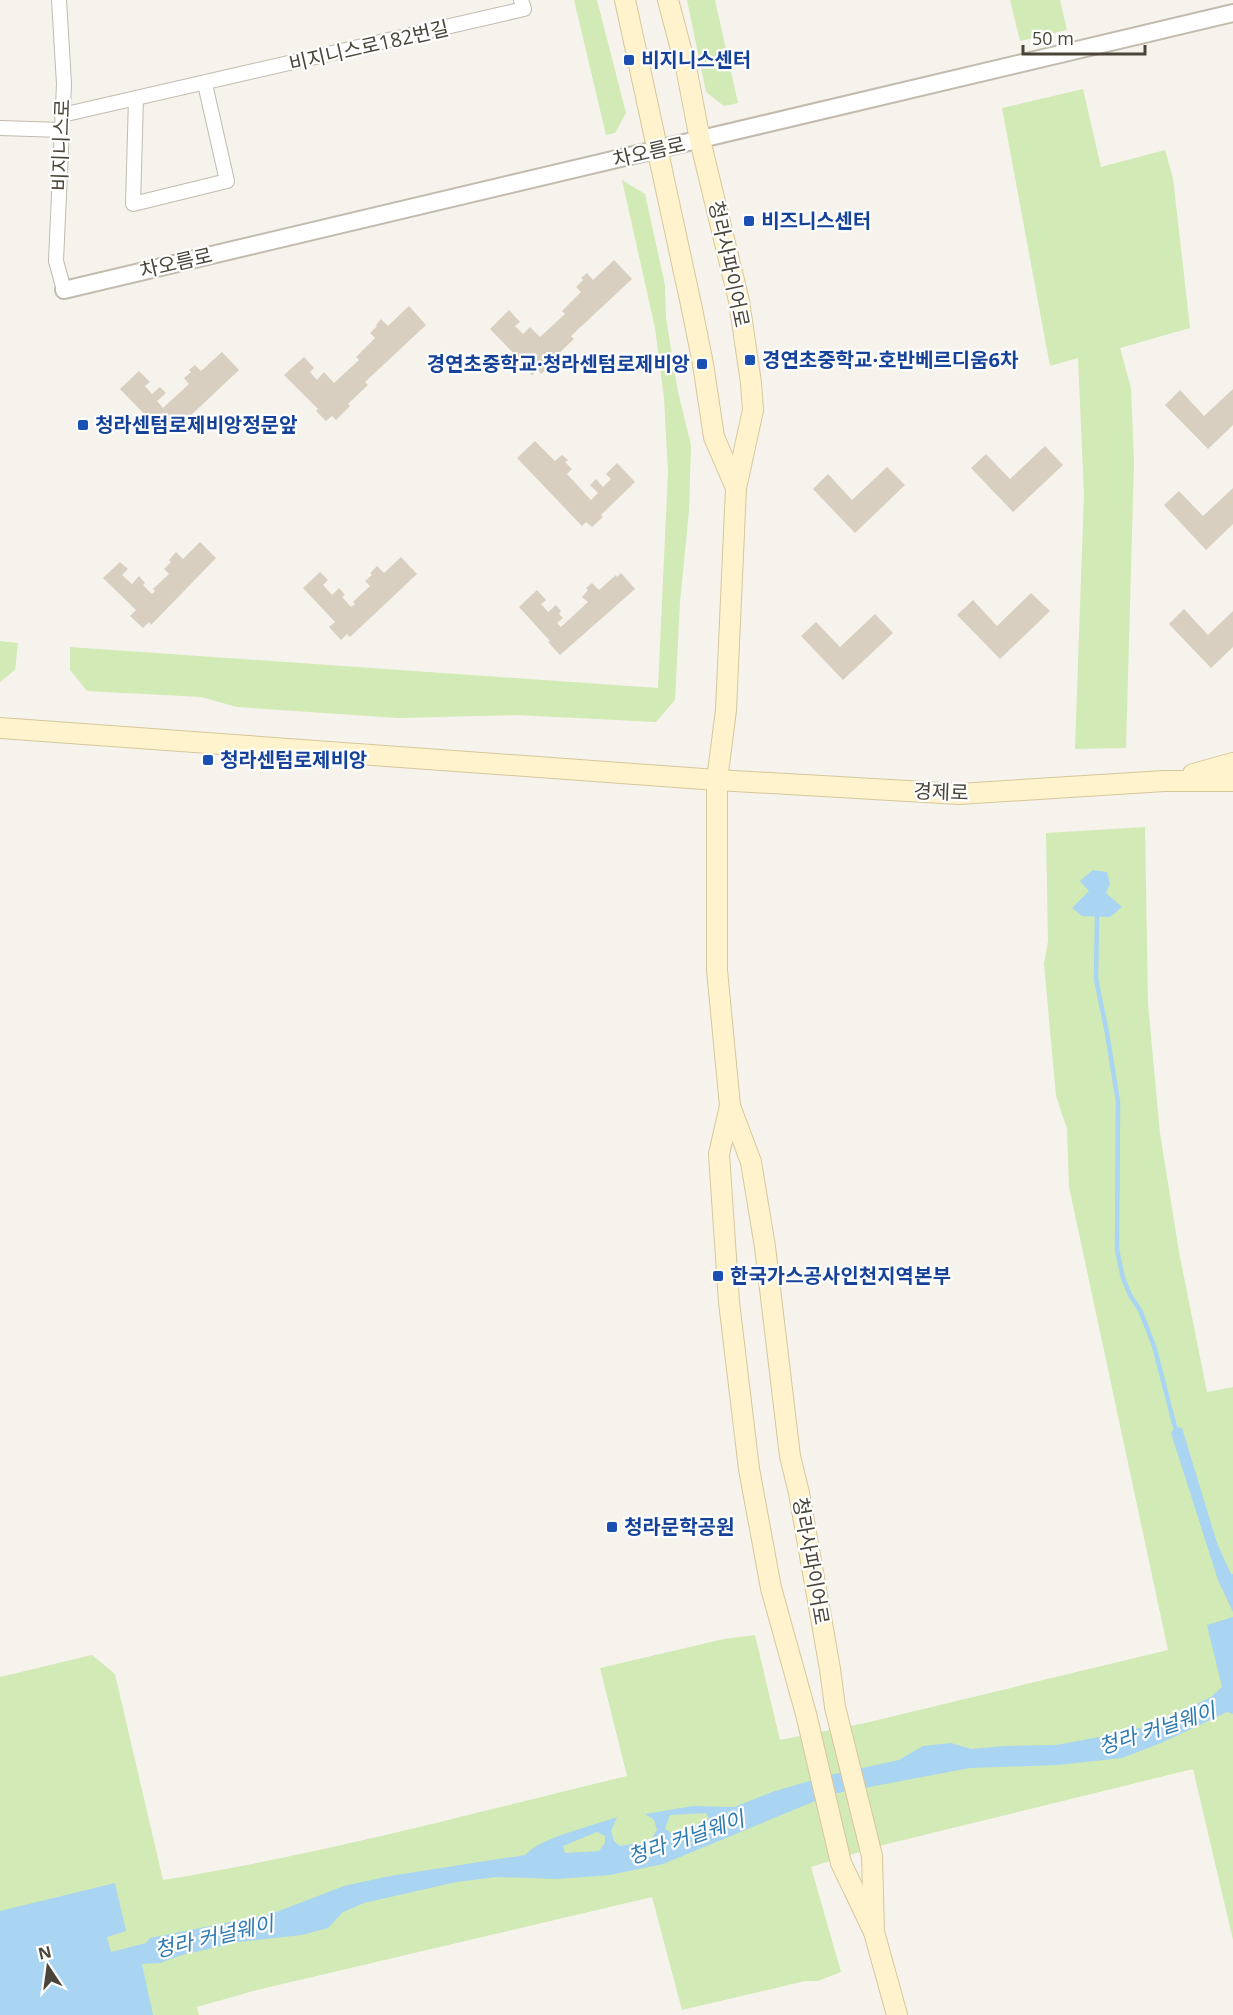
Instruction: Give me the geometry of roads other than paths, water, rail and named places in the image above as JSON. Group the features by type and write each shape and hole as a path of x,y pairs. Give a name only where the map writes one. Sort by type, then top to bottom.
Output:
{"main road":[{"path":"625,0 703,364 714,437 736,488"},
{"name":"청라사파이어로","path":"668,0 687,72 700,140 739,301 753,410 736,488 726,710 717,780 717,970 730,1106 752,1162 765,1246 790,1456 803,1516 835,1707 872,1856 874,1932 897,2015"},
{"name":"경제로","path":"0,728 717,780 959,794 1164,781 1233,781"},
{"name":"경제로","path":"1164,781 1233,763"},
{"path":"730,1106 718,1154 736,1370 760,1538 778,1618 806,1714 841,1863 874,1932"}],"street":[{"name":"비지니스로","path":"59,0 64,84 56,261 64,290"},
{"name":"비지니스로182번길","path":"62,115 524,9 521,0"},
{"name":"차오름로","path":"64,290 1233,13"},
{"path":"136,99 133,204 227,181 205,84"},
{"path":"0,128 62,130"}],"water":[{"path":"1093,870 1107,872 1110,884 1106,893 1122,907 1110,917 1082,916 1072,908 1089,891 1080,881"},
{"path":"1175,1427 1182,1428 1217,1543 1233,1574 1233,1612 1218,1580 1171,1433"},
{"name":"청라 커널웨이","path":"1233,1617 1233,1714 1227,1712 1161,1743 1122,1758 1057,1765 970,1768 832,1794 663,1864 610,1875 557,1879 497,1877 456,1882 364,1903 343,1912 328,1928 302,1935 239,1942 182,1955 160,1963 142,1964 153,2015 0,2015 0,1911 115,1883 126,1931 107,1937 111,1952 146,1943 150,1938 271,1914 344,1886 390,1876 525,1855 555,1837 617,1817 611,1831 614,1841 620,1846 650,1841 657,1830 654,1820 645,1814 693,1806 734,1807 772,1792 830,1775 899,1760 923,1746 951,1743 971,1749 1056,1745 1150,1726 1211,1697 1222,1687 1207,1625","holes":["706,1813 709,1819 673,1834 665,1829 670,1815","597,1832 605,1836 605,1843 599,1851 565,1853 563,1846"]}],"waterway":[{"path":"1097,917 1096,979 1118,1102 1117,1250 1123,1278 1140,1310 1154,1346 1175,1427"}],"place":[{"name":"비지니스센터","path":"629,60"},
{"name":"비즈니스센터","path":"749,221"},
{"name":"경연초중학교·호반베르디움6차","path":"750,360"},
{"name":"경연초중학교·청라센텀로제비앙","path":"702,364"},
{"name":"청라센텀로제비앙정문앞","path":"83,425"},
{"name":"청라센텀로제비앙","path":"208,760"},
{"name":"한국가스공사인천지역본부","path":"718,1276"},
{"name":"청라문학공원","path":"612,1527"}]}
